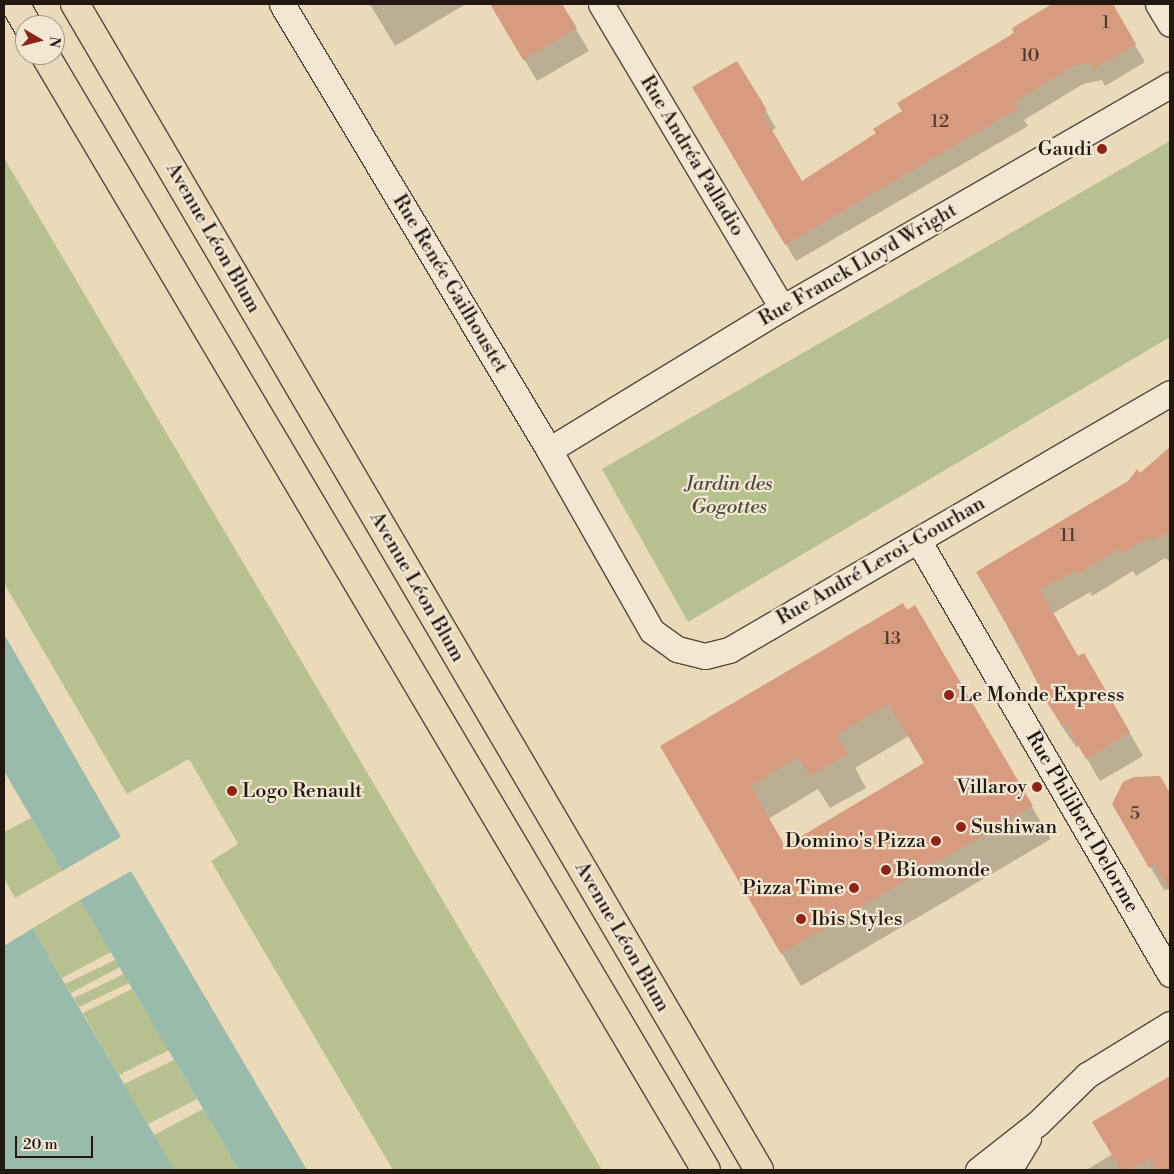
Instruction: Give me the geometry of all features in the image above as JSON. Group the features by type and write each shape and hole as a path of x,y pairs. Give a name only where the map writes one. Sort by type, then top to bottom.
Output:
{"main road":[{"path":"15,4 21,15"},
{"name":"Avenue Léon Blum","path":"84,9 759,1170"},
{"path":"51,65 706,1170"}],"street":[{"name":"Rue Renée Gailhoustet","path":"282,4 549,450 616,566"},
{"name":"Rue Andréa Palladio","path":"601,4 782,308"},
{"path":"1158,4 1170,24"},
{"name":"Rue Franck Lloyd Wright","path":"549,450 782,308 1170,85"},
{"name":"Rue André Leroi-Gourhan","path":"616,566 652,630 662,640 692,654 720,655 1170,392"},
{"name":"Rue Philibert Delorme","path":"918,540 1170,974"},
{"path":"978,1170 1038,1123 1087,1075 1170,1024"},
{"path":"1008,1170 1038,1123"}],"green space":[{"name":"Jardin des Gogottes","path":"1170,141 1170,337 688,622 602,469"},
{"path":"4,158 602,1170 393,1170 211,861 238,844 189,759 127,794 4,583"},
{"path":"31,818 62,871 15,898 4,878 4,832"},
{"path":"80,900 111,952 62,978 33,928"},
{"path":"115,960 120,967 71,993 65,984"},
{"path":"124,974 129,983 79,1007 74,998"},
{"path":"132,989 169,1050 119,1075 83,1013"},
{"path":"174,1060 197,1099 148,1124 124,1084"},
{"path":"203,1109 239,1170 175,1170 154,1135"}],"shaded area":[{"path":"4,634 121,837 62,871 4,771"},
{"path":"131,871 307,1170 239,1170 80,900"},
{"path":"33,928 175,1170 4,1170 4,946"}],"building":[{"path":"490,4 562,4 577,28 523,60"},
{"path":"1052,4 1113,4 1136,44 1094,69 1090,63 1073,66 1015,102 1019,108 785,245 692,87 737,61 767,110 762,113 802,181 876,133 873,129 902,111 897,103 1014,33 1012,28"},
{"path":"1170,447 1170,531 1154,541 1151,536 1122,553 1119,549 1078,574 1076,570 1040,590 1078,656 1084,653 1130,732 1086,759 1065,723 1061,724 1046,701 1019,645 976,572 1128,481 1137,469 1140,473"},
{"path":"903,603 907,610 915,605 1033,806 781,954 660,746","holes":["889,704 924,763 785,846 751,786 798,757 810,776 848,754 837,735"]},
{"path":"1160,776 1170,793 1170,891 1155,864 1149,868 1112,804 1123,782 1134,777"},
{"path":"1170,1076 1170,1170 1156,1170 1150,1159 1131,1170 1121,1170 1092,1122"}],"place":[{"name":"Gaudi","path":"1102,149"},
{"name":"Le Monde Express","path":"949,695"},
{"name":"Villaroy","path":"1037,787"},
{"name":"Logo Renault","path":"232,791"},
{"name":"Sushiwan","path":"961,827"},
{"name":"Domino's Pizza","path":"936,841"},
{"name":"Biomonde","path":"886,870"},
{"name":"Pizza Time","path":"854,888"},
{"name":"Ibis Styles","path":"801,919"}]}
